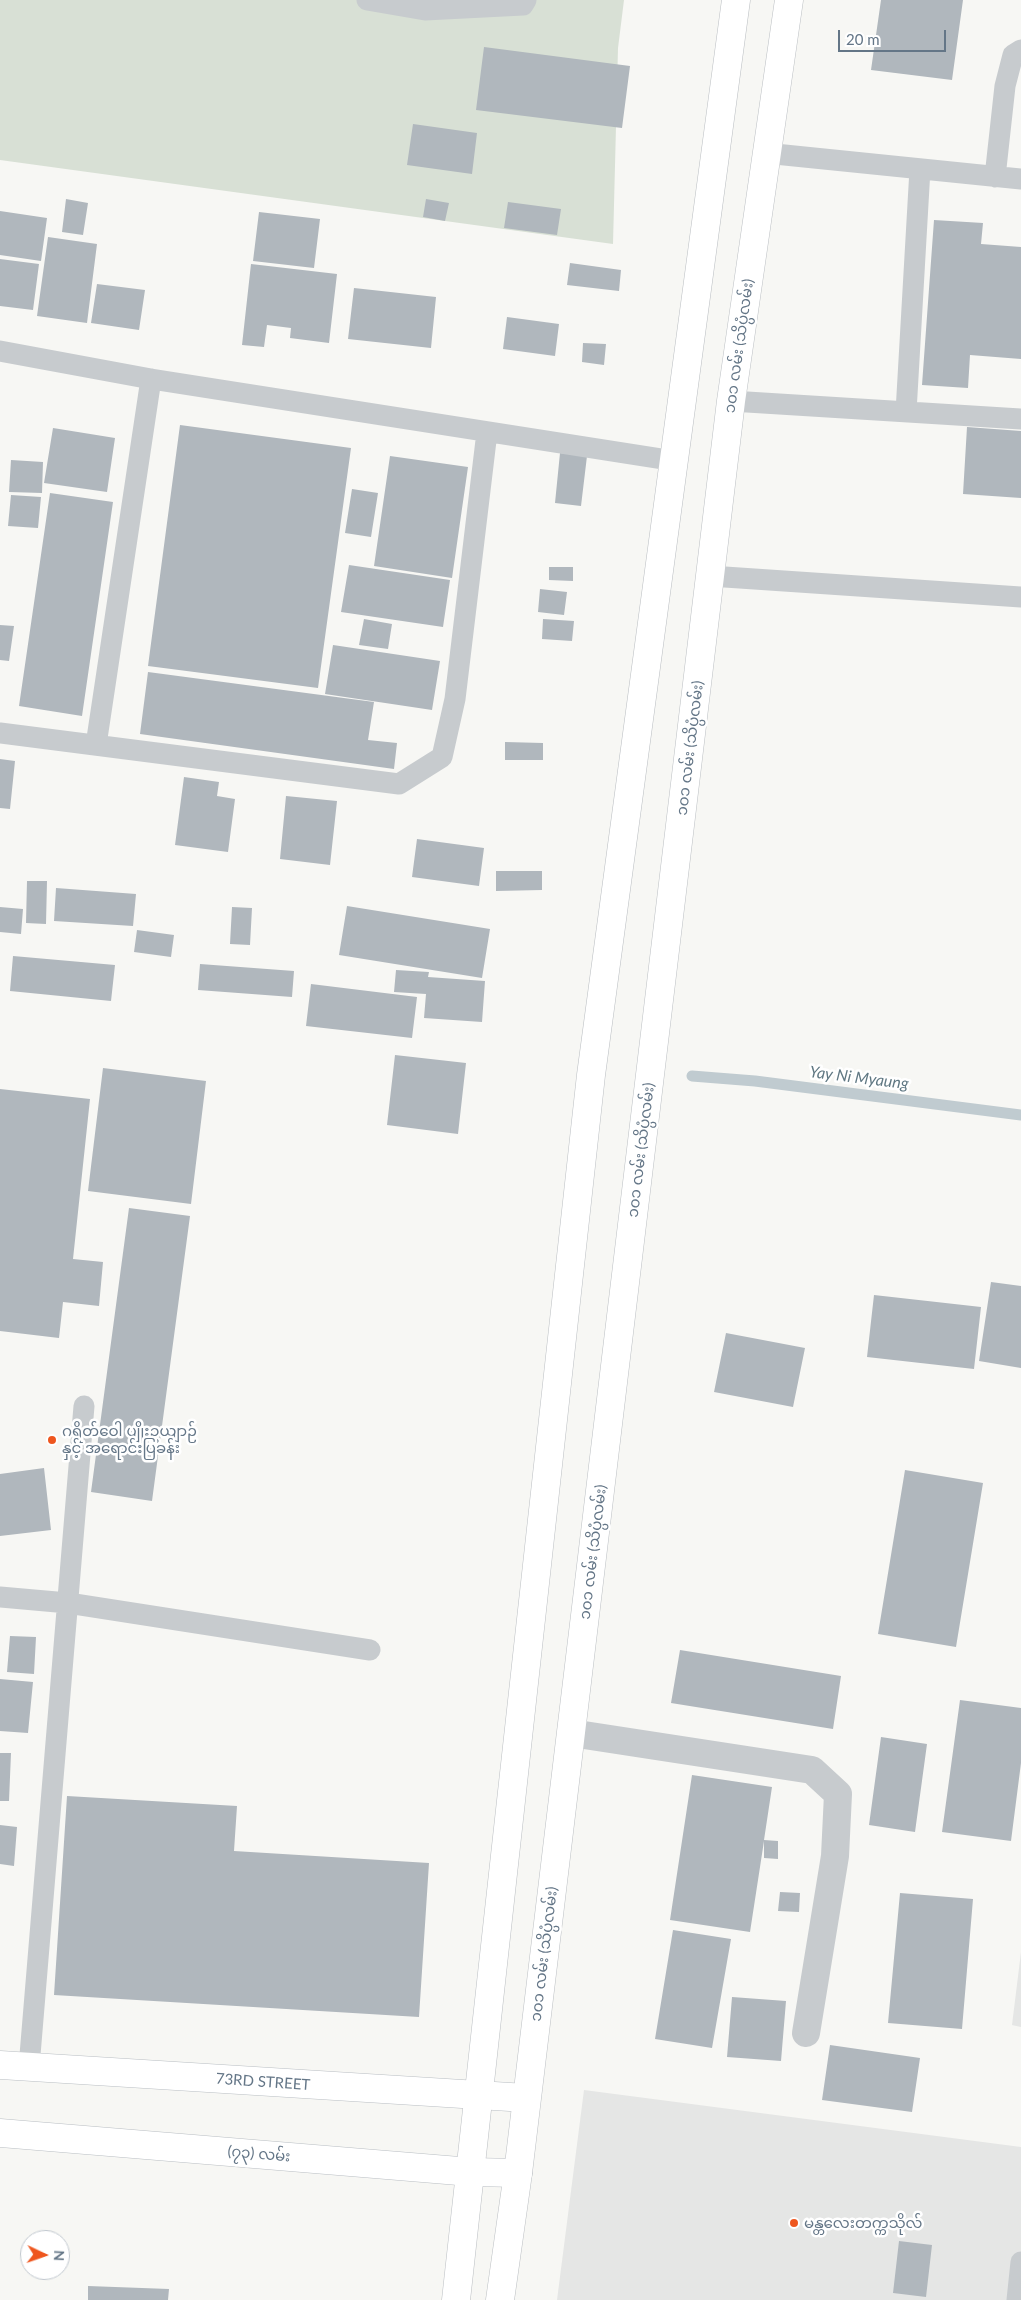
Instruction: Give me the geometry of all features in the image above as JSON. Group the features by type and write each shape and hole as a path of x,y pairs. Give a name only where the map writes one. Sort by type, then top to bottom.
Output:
{"main road":[{"path":"456,2300 591,1075 736,0"},
{"name":"၁၀၁ လမ်း (သိပ္ပံလမ်း)","path":"500,2300 518,2173 572,1733 731,401 788,0"},
{"name":"73RD STREET","path":"0,2065 526,2098"},
{"name":"(၇၃) လမ်း","path":"0,2133 471,2172 518,2173"}],"street":[{"path":"572,1733 812,1770 838,1794 836,1856 806,2033"}],"lane":[{"path":"367,0 425,10 523,5 526,0"},
{"path":"995,177 1005,86 1013,55 1021,50"},
{"path":"765,153 1021,179"},
{"path":"906,412 920,169"},
{"path":"0,351 151,379 675,461"},
{"path":"96,745 151,379"},
{"path":"731,401 1021,419"},
{"path":"0,733 399,784 442,757 455,699 487,432"},
{"path":"710,576 1021,598"},
{"path":"29,2067 84,1406"},
{"path":"0,1597 68,1603 370,1650"},
{"path":"1017,2300 1021,2262"}],"shaded area":[{"path":"0,0 624,0 618,48 613,244 0,160"},
{"path":"1021,1952 1021,2027 1012,2025"},
{"name":"မန္တလေးတက္ကသိုလ်","path":"584,2090 1021,2147 1021,2300 557,2300"}],"building":[{"path":"881,0 963,0 952,80 871,70"},
{"path":"484,47 630,66 622,128 476,110"},
{"path":"413,124 477,133 472,174 407,165"},
{"path":"66,199 88,203 83,235 62,232"},
{"path":"426,199 449,203 445,221 423,217"},
{"path":"508,202 561,209 557,235 504,228"},
{"path":"0,211 47,218 41,261 0,255"},
{"path":"259,212 320,219 314,268 253,261"},
{"path":"934,220 983,223 981,244 1021,247 1021,359 970,355 968,388 922,385"},
{"path":"48,237 97,244 87,323 37,316"},
{"path":"0,259 39,264 33,310 0,306"},
{"path":"570,263 621,270 619,291 567,285"},
{"path":"251,264 337,274 329,343 290,338 291,328 267,325 264,347 242,345"},
{"path":"97,284 145,290 139,330 91,323"},
{"path":"354,288 436,297 431,348 348,339"},
{"path":"507,317 559,324 555,356 503,349"},
{"path":"583,343 606,344 604,365 582,362"},
{"path":"180,425 351,448 318,688 148,666"},
{"path":"967,427 1021,431 1021,498 963,494"},
{"path":"53,428 115,438 107,492 44,483"},
{"path":"560,453 587,456 581,506 555,503"},
{"path":"390,456 468,467 452,578 374,566"},
{"path":"11,460 43,462 42,493 9,492"},
{"path":"352,489 378,493 371,537 345,533"},
{"path":"50,493 113,502 82,716 19,706"},
{"path":"11,495 41,497 38,528 8,526"},
{"path":"349,565 450,580 443,627 341,612"},
{"path":"549,567 573,567 573,581 549,580"},
{"path":"540,589 567,592 564,615 538,612"},
{"path":"364,619 392,624 388,649 359,645"},
{"path":"543,619 574,621 572,641 542,639"},
{"path":"0,625 14,626 9,661 0,660"},
{"path":"333,645 440,661 432,710 325,694"},
{"path":"148,672 374,702 368,740 397,743 394,769 140,734"},
{"path":"505,742 543,743 543,760 505,760"},
{"path":"0,759 15,761 10,809 0,808"},
{"path":"184,777 219,782 217,796 235,799 228,852 175,845"},
{"path":"286,796 337,801 330,865 280,859"},
{"path":"417,839 484,848 479,886 412,877"},
{"path":"496,871 542,871 542,890 496,891"},
{"path":"27,881 47,881 46,924 26,923"},
{"path":"56,888 136,894 133,926 54,921"},
{"path":"347,906 490,929 482,978 339,955"},
{"path":"0,907 23,909 21,934 0,932"},
{"path":"232,907 252,908 250,945 230,944"},
{"path":"137,930 174,935 171,957 134,952"},
{"path":"13,956 115,965 111,1001 10,991"},
{"path":"200,964 294,971 292,997 198,990"},
{"path":"396,970 429,972 428,977 485,981 482,1022 424,1018 426,994 394,992"},
{"path":"311,984 417,997 412,1038 306,1026"},
{"path":"395,1055 466,1063 458,1134 387,1125"},
{"path":"103,1068 206,1081 191,1204 88,1191"},
{"path":"0,1089 90,1099 73,1259 103,1262 99,1306 63,1302 59,1338 0,1331"},
{"path":"129,1208 190,1216 152,1501 91,1492"},
{"path":"991,1282 1021,1286 1021,1368 979,1361"},
{"path":"874,1295 981,1307 974,1369 867,1357"},
{"path":"726,1333 805,1348 793,1407 714,1392"},
{"path":"44,1468 51,1530 0,1536 0,1474"},
{"path":"905,1470 983,1483 956,1647 878,1634"},
{"path":"10,1636 36,1637 34,1674 7,1672"},
{"path":"680,1650 841,1676 833,1729 671,1703"},
{"path":"0,1679 33,1682 28,1733 0,1731"},
{"path":"960,1700 1021,1708 1021,1763 1011,1841 942,1832"},
{"path":"881,1737 927,1744 915,1832 869,1825"},
{"path":"0,1753 11,1753 9,1801 0,1801"},
{"path":"692,1775 772,1787 764,1840 778,1841 778,1859 764,1858 764,1841 750,1932 670,1920"},
{"path":"67,1796 237,1806 234,1851 429,1863 419,2017 54,1995"},
{"path":"0,1825 17,1827 14,1866 0,1864"},
{"path":"780,1892 800,1893 799,1912 778,1911"},
{"path":"900,1893 973,1899 962,2029 888,2023"},
{"path":"673,1930 731,1939 712,2048 655,2039"},
{"path":"732,1997 786,2001 781,2061 727,2057"},
{"path":"830,2045 920,2058 912,2112 822,2100"},
{"path":"899,2241 932,2245 926,2297 893,2293"},
{"path":"88,2286 169,2289 168,2300 88,2300"}],"waterway":[{"name":"Yay Ni Myaung","path":"692,1076 755,1081 1021,1115"}],"place":[{"name":"ဂရိတ်ဝေါ ပျိုးဥယျာဉ် နှင့် အရောင်းပြခန်း","path":"52,1440"},
{"name":"မန္တလေးတက္ကသိုလ်","path":"794,2223"}]}
